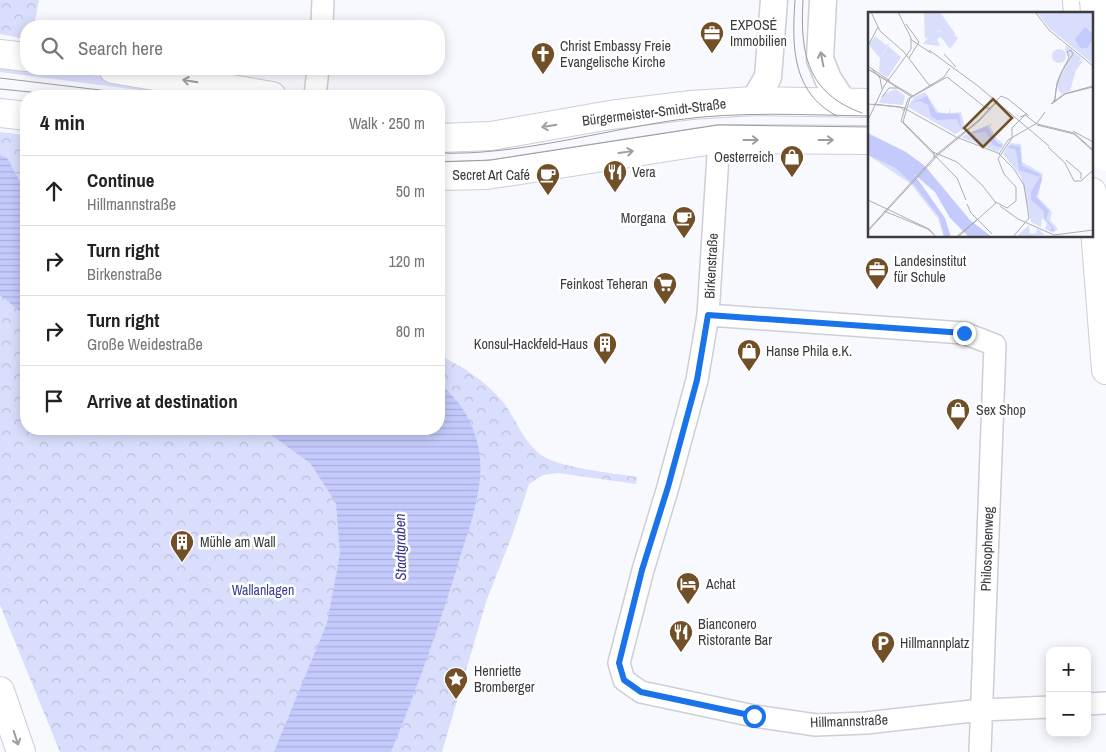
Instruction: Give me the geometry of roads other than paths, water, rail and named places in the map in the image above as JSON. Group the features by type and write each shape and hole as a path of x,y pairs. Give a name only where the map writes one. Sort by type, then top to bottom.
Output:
{"main road":[{"path":"1094,0 1106,157"},
{"path":"0,54 20,56"},
{"path":"148,75 237,90"},
{"name":"Bürgermeister-Smidt-Straße","path":"445,138 491,136 664,108 754,101 868,103"},
{"path":"0,113 20,115"},
{"path":"445,176 487,175 720,140 868,140"},
{"path":"1094,217 1106,370"},
{"path":"0,691 21,752"}],"street":[{"path":"322,20 323,0"},
{"path":"754,101 768,77 772,47 774,0"},
{"path":"822,0 820,59 828,79 843,102"},
{"path":"316,90 317,75"},
{"name":"Birkenstraße","path":"624,680 619,663 642,570 668,487 694,389 708,315 720,140"},
{"name":"Philosophenweg","path":"708,315 964,333 995,345 980,752"},
{"name":"Hillmannstraße","path":"624,680 641,692 754,716 816,725 866,723 981,710 1046,706"},
{"path":"1091,704 1106,703"}],"water":[{"path":"0,155 7,158 20,182 20,311 0,295"},
{"name":"Stadtgraben","path":"445,389 462,407 476,436 480,458 480,481 472,517 446,602 391,752 274,752 327,623 340,554 336,503 310,463 271,435 445,435"}],"tram line":[{"path":"795,0 795,50 803,81 822,106 837,116"},
{"path":"803,0 803,38 806,54 818,83 829,95 844,105 862,113"},
{"path":"0,78 100,90"},
{"path":"0,89 20,91"},
{"path":"445,153 497,151 527,147 700,117 773,114 868,116"},
{"path":"1094,119 1106,119"},
{"path":"445,162 491,160 718,125 868,127"},
{"path":"1094,129 1106,129"}],"place":[{"name":"EXPOSÉ Immobilien","path":"712,54"},
{"name":"Christ Embassy Freie Evangelische Kirche","path":"543,75"},
{"name":"Oesterreich","path":"792,178"},
{"name":"Vera","path":"615,193"},
{"name":"Secret Art Café","path":"548,196"},
{"name":"Morgana","path":"684,239"},
{"name":"Landesinstitut für Schule","path":"877,290"},
{"name":"Feinkost Teheran","path":"665,305"},
{"name":"Konsul-Hackfeld-Haus","path":"605,365"},
{"name":"Hanse Phila e.K.","path":"749,372"},
{"name":"Sex Shop","path":"958,431"},
{"name":"Mühle am Wall","path":"182,563"},
{"name":"Achat","path":"688,605"},
{"name":"Bianconero Ristorante Bar","path":"681,653"},
{"name":"Hillmannplatz","path":"883,664"},
{"name":"Henriette Bromberger","path":"456,700"}],"park label":[{"name":"Wallanlagen","path":"263,590"}]}
